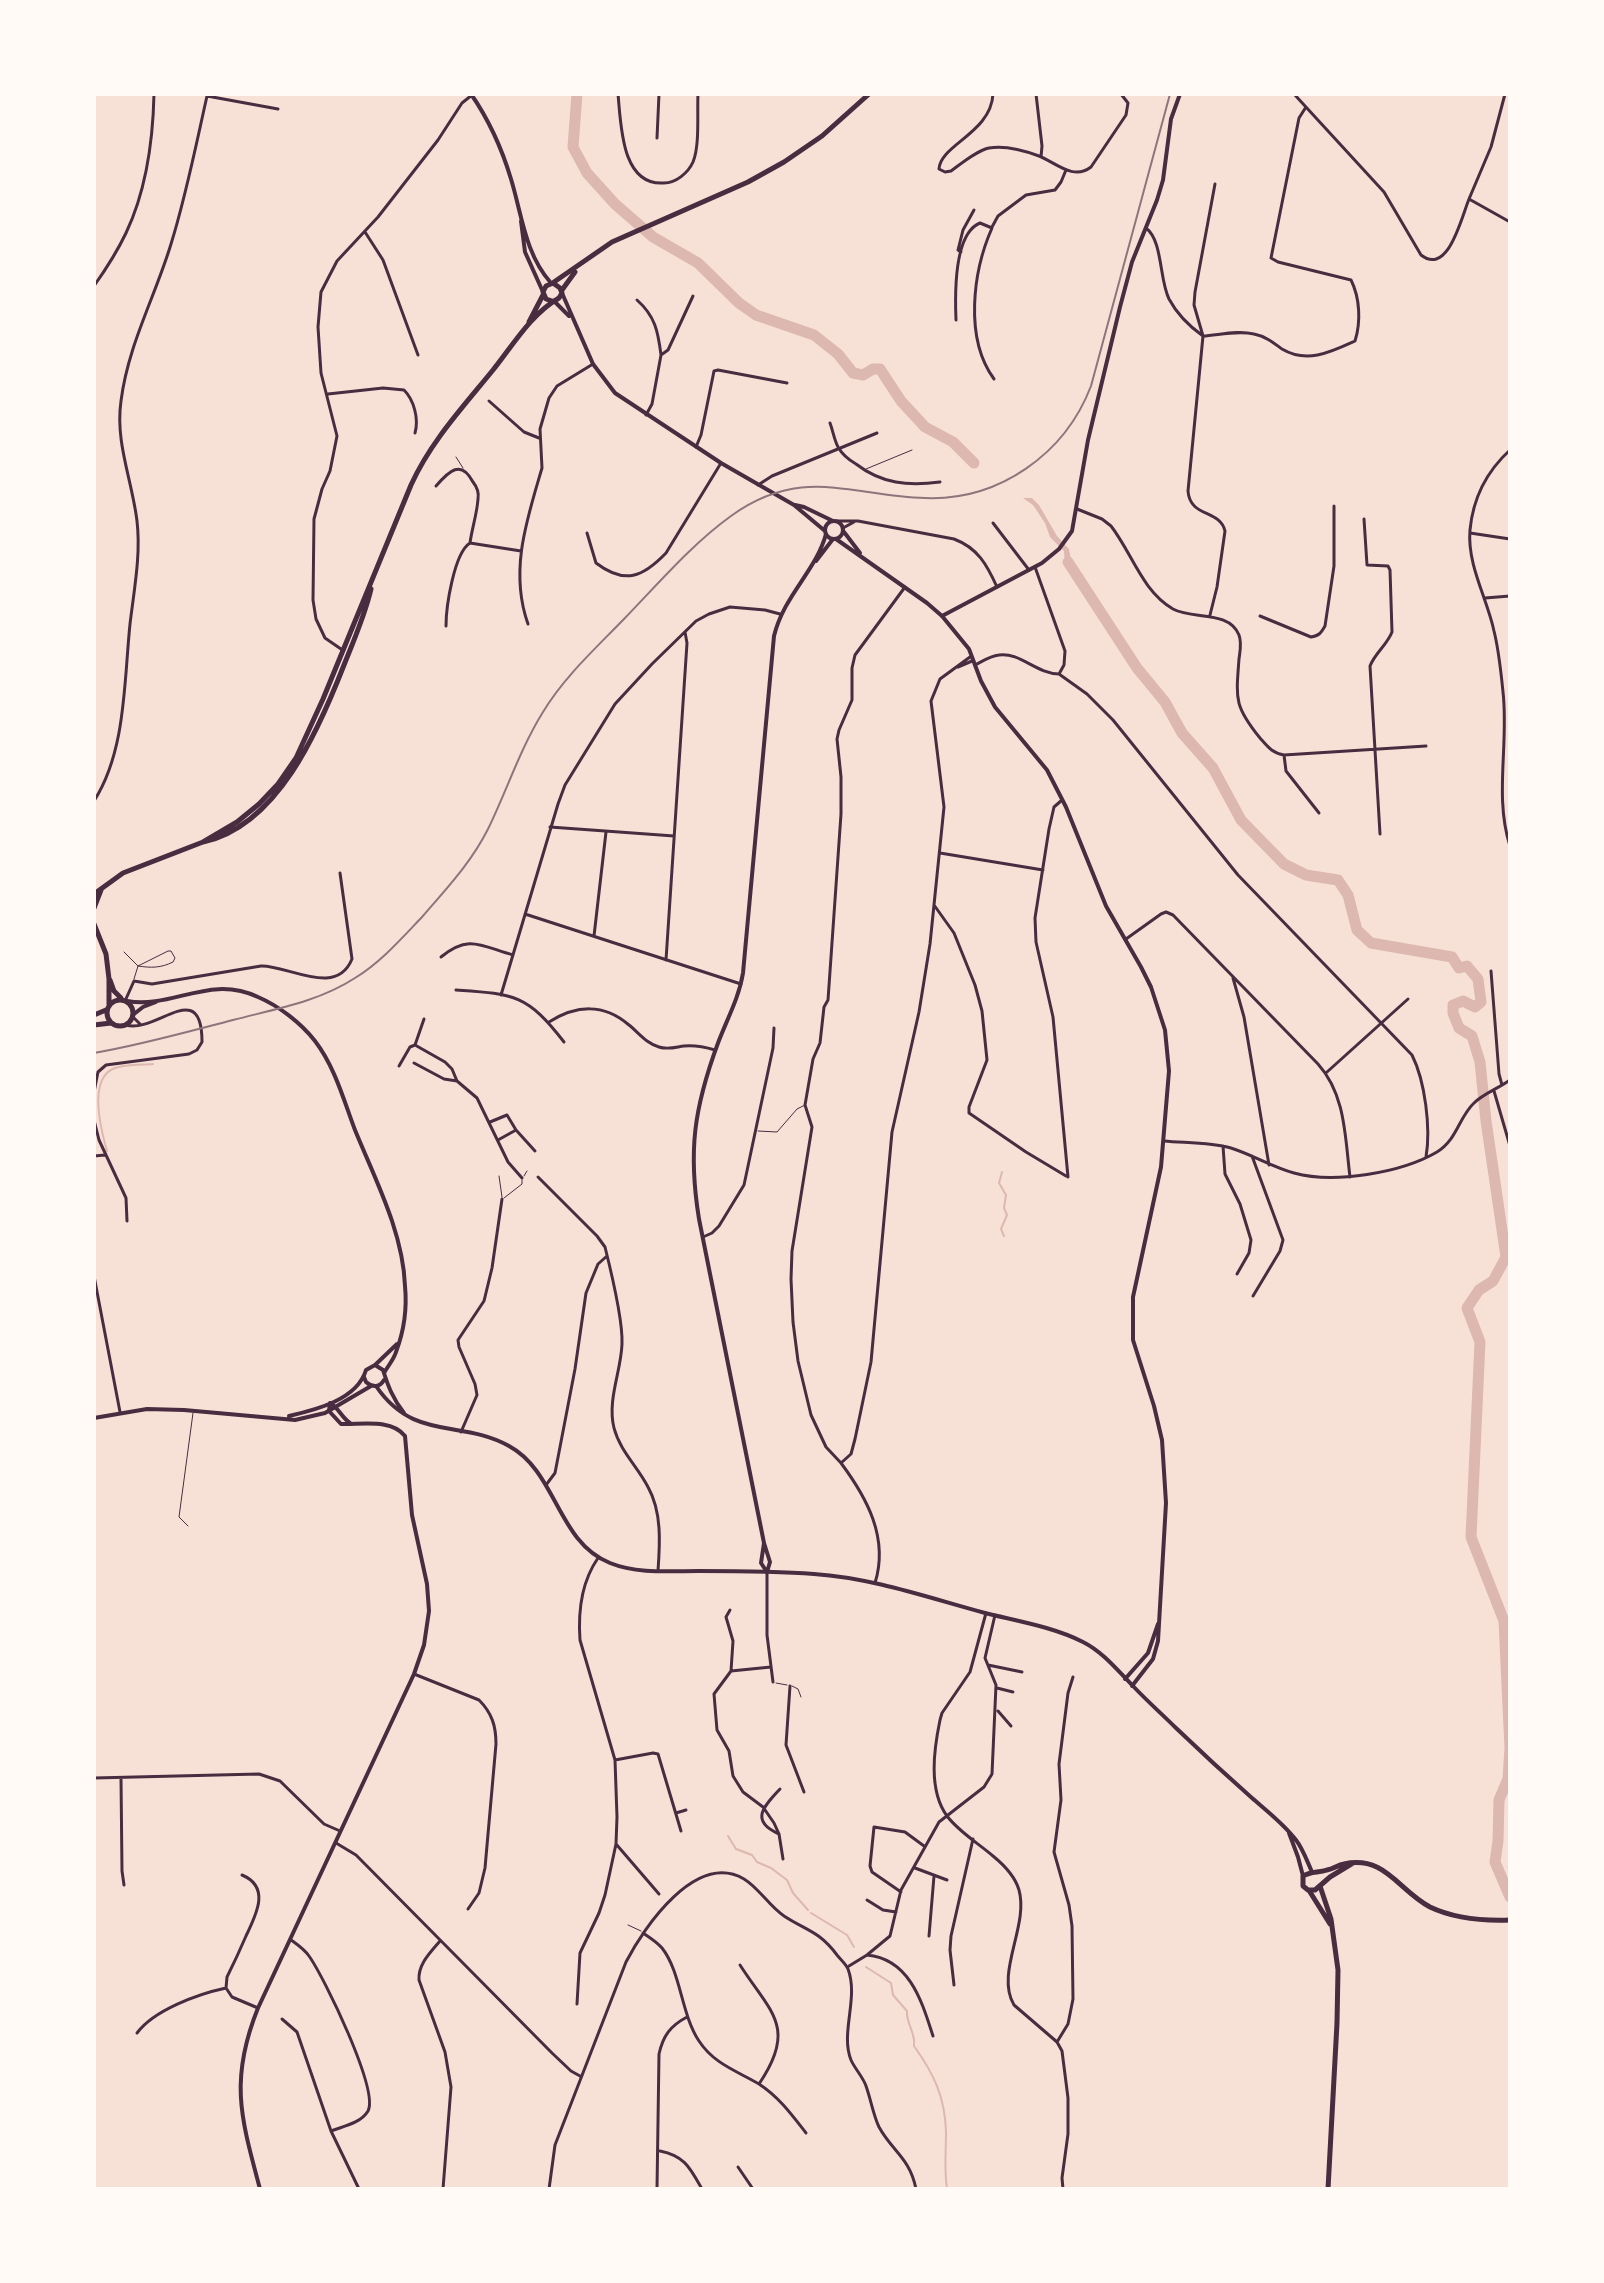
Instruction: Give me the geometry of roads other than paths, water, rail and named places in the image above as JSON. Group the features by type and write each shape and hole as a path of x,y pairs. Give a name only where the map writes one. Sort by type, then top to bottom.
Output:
{"main road":[{"path":"853,108 863,94"},
{"path":"529,323 546,286 612,242 774,168 822,136 869,94"},
{"path":"942,616 1035,567 1059,549 1072,531 1088,440 1120,307 1128,275 1160,190 1170,127 1180,94"},
{"path":"472,95 487,119 505,162 532,255 552,283 558,285 593,364 615,393 721,463 794,505 834,539 942,616 959,638 995,707 1041,760 1063,800 1101,897 1151,987 1167,1040 1169,1071 1158,1182 1131,1314 1133,1340 1162,1440 1166,1503 1156,1653 1132,1686"},
{"path":"521,219 525,252 546,299 553,301 572,319"},
{"path":"94,894 123,873 215,840 246,822 288,778 329,703 374,577 425,457 529,323 559,298 578,267"},
{"path":"794,505 835,521 867,561"},
{"path":"767,1572 770,1562 703,1237 693,1177 693,1141 715,1050 741,984 772,646 780,614 824,543 827,525 835,521"},
{"path":"809,569 843,530"},
{"path":"946,622 957,609"},
{"path":"94,908 101,889"},
{"path":"94,924 96,936 106,954 109,979 107,1016 111,1023"},
{"path":"109,979 114,991 132,1008 133,1016"},
{"path":"94,1015 116,1000 136,1003 217,989 251,994 270,1003 312,1037 336,1079 399,1245 406,1300 403,1326 384,1380 405,1415"},
{"path":"94,1025 126,1025 143,1007 164,999"},
{"path":"284,1417 309,1412 352,1389 364,1377 368,1367 375,1365 398,1342"},
{"path":"375,1365 384,1373"},
{"path":"364,1377 388,1403 405,1415 434,1427 492,1438 515,1449 532,1464 574,1534 598,1558 622,1567 658,1571 830,1575 875,1583 995,1615 1083,1641 1096,1650 1288,1831 1320,1877 1333,1928 1338,1994 1328,2189"},
{"path":"94,1418 147,1409 295,1420 329,1411 384,1380"},
{"path":"330,1403 350,1423"},
{"path":"260,2189 243,2122 240,2095 242,2055 258,2008 414,1674 424,1645 429,1611 427,1584 412,1515 403,1432 382,1424 346,1425 336,1421 329,1411 330,1403"},
{"path":"1125,1679 1148,1653 1160,1617"},
{"path":"1288,1831 1303,1876 1303,1886 1316,1898 1333,1928"},
{"path":"1303,1876 1345,1863 1366,1862 1377,1866 1414,1897 1449,1914 1473,1919 1510,1920"},
{"path":"1308,1890 1315,1890 1353,1863"}],"street":[{"path":"94,286 130,224 151,140 154,94"},
{"path":"618,94 629,162 641,177 660,183 678,179 692,164 698,94"},
{"path":"657,138 659,94"},
{"path":"993,94 992,105 982,123 942,157 939,169 951,171 986,149 1007,147 1041,157 1066,170 1081,172 1091,167 1126,115 1129,108 1121,94"},
{"path":"1036,94 1041,157"},
{"path":"1294,94 1384,192 1421,255 1426,260 1434,261 1444,256 1469,199 1491,147 1505,94"},
{"path":"94,801 111,768 119,730 138,541 120,436 121,401 127,371 144,312 176,227 207,95 278,109"},
{"path":"346,651 325,638 316,619 313,600 314,519 337,443 336,426 321,373 318,339 321,292 337,261 365,232 438,140 462,103 472,95"},
{"path":"1146,228 1154,236 1169,299 1184,320 1203,336 1253,333 1304,358 1333,351 1355,341 1359,329 1355,288 1351,280 1271,258 1299,118 1306,107"},
{"path":"994,379 979,344 974,315 975,290 992,228 998,216 1016,201 1026,195 1055,190 1066,170"},
{"path":"1209,617 1225,531 1218,519 1194,507 1189,501 1188,491 1203,336 1194,305 1195,292 1215,184"},
{"path":"1469,199 1510,222"},
{"path":"961,252 958,250 963,230 974,210"},
{"path":"956,320 955,284 961,252 975,225 980,223 992,228"},
{"path":"365,232 383,260 418,355"},
{"path":"661,355 668,350 693,296"},
{"path":"637,300 653,318 661,355 654,394 646,415"},
{"path":"528,624 518,585 521,551 542,468 541,421 553,390 593,364"},
{"path":"696,447 714,371 787,383"},
{"path":"328,394 383,388 404,390 409,395 417,419 415,433"},
{"path":"489,401 524,432 539,438"},
{"path":"830,423 839,449 875,477 899,484 940,482"},
{"path":"758,485 772,476 877,433"},
{"path":"1510,450 1484,481 1475,502 1470,533 1474,565 1495,632 1504,695 1503,785 1505,826 1510,846"},
{"path":"587,533 596,563 614,573 631,577 639,575 666,553 721,463"},
{"path":"436,486 459,468 468,474 478,493 470,543"},
{"path":"1260,616 1311,637 1322,633 1334,566 1334,506"},
{"path":"1077,509 1111,526 1149,587 1165,603 1186,614 1228,622 1239,634 1236,691 1241,713 1271,751 1284,755 1426,746"},
{"path":"1364,519 1367,565 1388,566 1391,577 1392,632 1370,666 1380,834"},
{"path":"835,521 858,521 965,543 980,556 997,587"},
{"path":"843,530 858,521"},
{"path":"993,523 1029,570"},
{"path":"1470,533 1510,539"},
{"path":"446,626 463,548 470,543 521,551"},
{"path":"1035,567 1065,651 1064,665 1059,674"},
{"path":"875,1583 879,1558 874,1520 864,1496 826,1447 811,1415 798,1361 793,1322 792,1251 812,1127 805,1105 813,1059 820,1043 824,1007 828,1000 841,814 837,748 839,730 852,700 855,655 905,587"},
{"path":"1485,598 1510,596"},
{"path":"501,995 565,785 610,711 685,632 709,614 730,607 780,614"},
{"path":"666,960 687,643 685,632"},
{"path":"841,1463 851,1454 871,1362 892,1132 923,995 934,905 944,807 931,701 940,679 954,668 972,661 1006,655 1044,672 1059,674 1087,694 1113,720 1238,875 1404,1045 1421,1079 1428,1136 1426,1157"},
{"path":"1284,755 1286,771 1319,813"},
{"path":"1503,785 1510,785"},
{"path":"934,905 954,933 982,1011 987,1060 969,1113 1068,1177 1053,1017 1036,942 1035,918 1054,807 1063,800"},
{"path":"550,827 674,836"},
{"path":"594,937 606,832"},
{"path":"940,853 1043,870"},
{"path":"125,1001 134,981 152,984 253,966 279,967 318,979 335,975 351,963 340,873"},
{"path":"1125,940 1155,917 1170,913 1326,1073 1340,1101 1350,1177"},
{"path":"525,914 741,984"},
{"path":"441,957 455,946 472,943 513,955"},
{"path":"1491,971 1502,1085"},
{"path":"1232,974 1244,1017 1269,1165"},
{"path":"456,990 501,995 526,1002 539,1011 564,1042"},
{"path":"1326,1073 1408,999"},
{"path":"549,1022 574,1009 590,1008 618,1017 656,1047 696,1046 715,1050"},
{"path":"94,1092 98,1072 106,1065 189,1054 197,1050 202,1042 198,1017 189,1010 177,1010 136,1027 126,1025"},
{"path":"133,1016 141,1025"},
{"path":"399,1066 410,1047 415,1045 424,1019"},
{"path":"703,1237 719,1226 744,1185 773,1048 774,1028"},
{"path":"415,1045 445,1062 457,1081 477,1098 508,1162 522,1178"},
{"path":"414,1063 444,1079 457,1081"},
{"path":"1164,1141 1223,1146 1269,1165 1311,1177 1350,1177 1378,1172 1438,1152 1451,1139 1470,1107 1510,1080"},
{"path":"1494,1091 1510,1146"},
{"path":"490,1122 510,1116 516,1130 535,1151"},
{"path":"94,1120 105,1155 126,1198 127,1221"},
{"path":"498,1140 516,1130"},
{"path":"1223,1146 1225,1174 1240,1204 1251,1240 1249,1253 1237,1274"},
{"path":"94,1156 105,1155"},
{"path":"1252,1156 1283,1240 1280,1251 1253,1296"},
{"path":"538,1177 605,1247 622,1333 613,1402 614,1428 652,1496 658,1525 658,1571"},
{"path":"461,1432 477,1395 458,1340 484,1301 502,1199"},
{"path":"546,1485 555,1473 586,1293 598,1264 607,1256"},
{"path":"94,1276 120,1412"},
{"path":"577,2004 580,1953 599,1913 616,1844 615,1760 580,1640 580,1612 586,1579 598,1558"},
{"path":"767,1572 767,1635 773,1682"},
{"path":"730,1610 726,1617 733,1641 731,1671 714,1694 718,1733 729,1751 737,1784 763,1807 779,1834 783,1859"},
{"path":"986,1613 970,1672 940,1720 935,1779 937,1794 946,1814 959,1829 1002,1863 1019,1890 1021,1906 1009,1971 1010,1998 1057,2042 1062,2051 1068,2098 1063,2189"},
{"path":"847,1967 890,1936 901,1892 939,1822 984,1787 990,1778 996,1681 985,1654 995,1615"},
{"path":"988,1665 1022,1672"},
{"path":"731,1671 771,1667"},
{"path":"414,1674 479,1700 495,1724 485,1868 479,1893 468,1909"},
{"path":"1057,2042 1068,2024 1073,1999 1072,1926 1054,1852 1061,1800 1059,1764 1073,1677"},
{"path":"790,1686 786,1745 804,1792"},
{"path":"996,1688 1013,1692"},
{"path":"996,1709 1011,1726"},
{"path":"615,1760 658,1754 681,1831"},
{"path":"94,1778 259,1774 283,1783 324,1824 340,1831"},
{"path":"121,1778 124,1885"},
{"path":"779,1834 763,1820 763,1807 780,1789"},
{"path":"676,1813 686,1810"},
{"path":"901,1892 872,1872 874,1827 905,1832 925,1847"},
{"path":"954,1985 951,1936 973,1839"},
{"path":"336,1843 356,1855 561,2062 580,2076"},
{"path":"616,1844 659,1894"},
{"path":"915,1868 947,1880"},
{"path":"549,2189 555,2145 626,1962 659,1911 681,1891 707,1875 724,1873 743,1878 784,1916 822,1936 847,1967 852,1992 848,2040 850,2058 864,2082 880,2130 905,2159 916,2189"},
{"path":"242,1875 253,1882 260,1897 258,1910 227,1977 226,1988 232,1997 258,2008"},
{"path":"929,1936 934,1876"},
{"path":"867,1900 883,1910 896,1912"},
{"path":"643,1933 663,1949 687,2017 709,2054 781,2101 806,2133"},
{"path":"290,1940 307,1952 317,1967 349,2035 371,2096 368,2112 360,2120 331,2131"},
{"path":"440,1940 427,1956 419,1972 419,1980 445,2052 451,2087 443,2189"},
{"path":"867,1955 890,1962 912,1982 933,2036"},
{"path":"740,1965 772,2010 777,2032 772,2064 759,2084"},
{"path":"137,2033 171,2008 226,1988"},
{"path":"657,2189 659,2054 670,2028 687,2017"},
{"path":"282,2019 297,2032 331,2131 359,2189"},
{"path":"658,2150 680,2158 691,2169 702,2189"},
{"path":"738,2167 753,2189"}],"lane":[{"path":"864,470 912,450"},
{"path":"456,457 463,468"},
{"path":"124,952 138,966 152,968 164,966 175,958 168,951 138,966 134,981"},
{"path":"755,1131 777,1132 797,1109 805,1105"},
{"path":"502,1199 522,1184 527,1171"},
{"path":"499,1176 502,1199"},
{"path":"188,1526 179,1517 193,1411"},
{"path":"773,1682 798,1689 801,1697"},
{"path":"628,1925 643,1933"}],"waterway":[{"path":"577,94 573,147 587,173 615,204 653,237 698,263 739,303 756,315 814,335 838,354 853,373 863,375 880,369 901,401 925,427 953,442 974,463"},
{"path":"1068,562 1137,668 1165,702 1182,733 1213,768 1241,820 1284,864 1306,875 1338,880 1348,895 1357,930 1371,943 1452,957 1459,968 1467,966 1478,979 1481,1002 1475,1007 1463,1001 1453,1005 1453,1013 1459,1028 1472,1036 1480,1062 1506,1257 1493,1281 1479,1290 1467,1308 1480,1342 1471,1537 1504,1621 1510,1748 1508,1779 1499,1800 1495,1862 1510,1897"},
{"path":"107,1151 98,1105 101,1082 115,1068 153,1064"},
{"path":"1002,1172 999,1183 1006,1195 1004,1208 1007,1215 1001,1229 1004,1236"},
{"path":"728,1836 736,1849 752,1855 757,1862 787,1880 793,1893 808,1910"},
{"path":"811,1913 847,1935 854,1947"},
{"path":"866,1967 891,1983 893,1995 907,2011 914,2046 937,2086 945,2119 947,2189"}],"railway":[{"path":"94,1053 296,1004 341,986 373,965 422,917 474,853 488,829 520,755 551,699 581,663 676,565 731,516 781,491 804,487 925,498 952,497 1003,482 1047,452 1064,433 1091,386 1170,94"}]}
